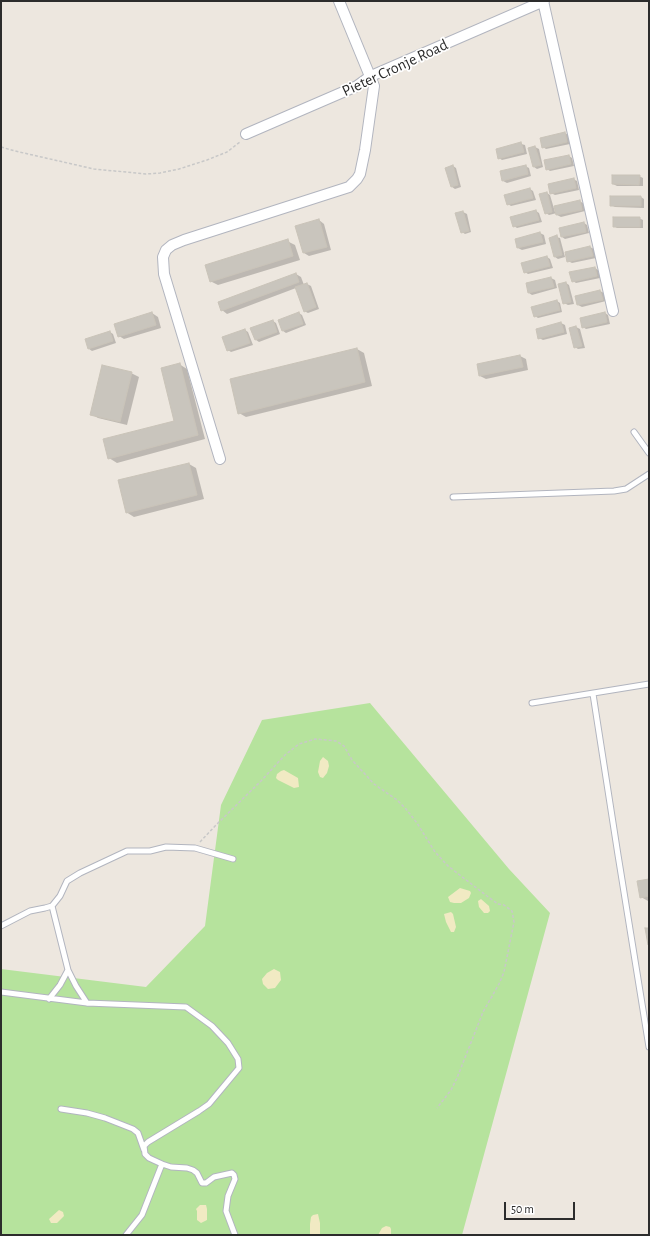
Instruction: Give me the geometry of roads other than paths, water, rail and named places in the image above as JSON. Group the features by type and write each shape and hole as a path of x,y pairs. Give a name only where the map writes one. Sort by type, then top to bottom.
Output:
{"street":[{"path":"220,459 164,274 163,257 166,250 172,245 184,240 349,187 360,174 374,86 338,1"},
{"path":"544,1 613,311"},
{"name":"Pieter Cronje Road","path":"246,134 357,86 371,76 544,1"}],"lane":[{"path":"634,432 649,453"},
{"path":"453,497 614,491 626,489 649,474"},
{"path":"532,703 649,684"},
{"path":"594,694 649,1046"},
{"path":"1,926 30,911 52,906 60,896 67,881 80,873 127,851 150,851 166,847 195,848 232,859"},
{"path":"52,906 68,970 87,1003"},
{"path":"49,999 60,985 68,970"},
{"path":"1,992 87,1003 186,1007 212,1026 228,1043 238,1059 239,1068 209,1104 148,1142 144,1146 144,1151"},
{"path":"61,1109 87,1113 133,1129 138,1133 144,1151 149,1158 171,1167 193,1170 197,1173 202,1183 206,1183 214,1177 232,1173 235,1179 228,1196 226,1211 235,1235"},
{"path":"126,1235 142,1215 162,1164"}]}
